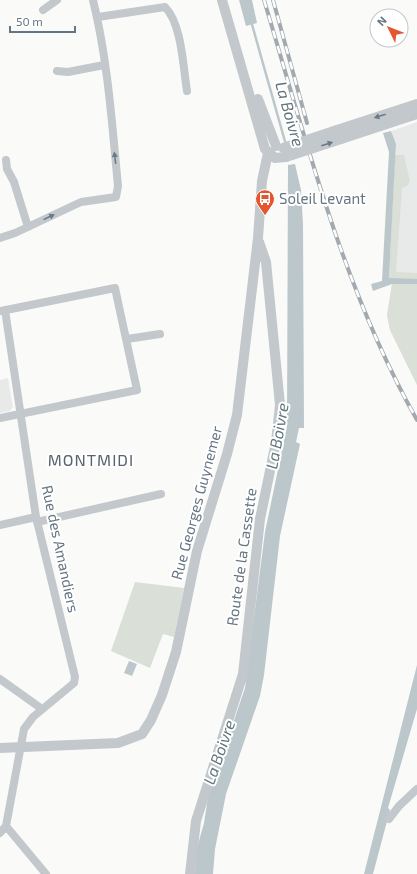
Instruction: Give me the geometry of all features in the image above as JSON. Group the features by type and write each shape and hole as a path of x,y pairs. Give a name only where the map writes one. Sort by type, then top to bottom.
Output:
{"street":[{"path":"43,10 57,0"},
{"path":"0,238 28,227 81,202 116,197 118,186 104,65 98,17 93,0"},
{"path":"222,0 265,149 278,151 417,114"},
{"path":"98,17 165,7 171,13 177,29 187,91"},
{"path":"57,71 68,72 104,65"},
{"path":"339,134 417,104"},
{"name":"Rue Georges Guynemer","path":"0,748 118,743 142,734 151,720 162,695 176,652 197,551 227,454 236,414 258,238 262,181 278,151"},
{"path":"6,160 7,169 14,182 28,227"},
{"name":"Route de la Cassette","path":"190,874 196,821 243,674 260,520 276,442 280,405 266,262 258,238"},
{"path":"0,418 137,390 115,288 3,311"},
{"name":"Rue des Amandiers","path":"3,311 21,414 36,520 75,677 74,683 34,716 24,729 6,826"},
{"path":"127,339 160,334"},
{"path":"0,525 36,520 161,494"},
{"path":"0,680 42,709"},
{"path":"389,819 399,806 417,789"},
{"path":"0,833 6,826 46,874"}],"shaded area":[{"path":"239,0 252,0 257,23 246,26"},
{"path":"417,122 417,385 390,330 387,315 392,284 396,148 391,131"},
{"path":"391,131 396,144 389,278 417,279 417,284 392,284 373,291 371,284 382,281 389,152 383,133"},
{"path":"395,155 404,155 410,181 407,186 402,188 396,272 417,273 417,279 389,279"},
{"name":"La Boivre","path":"295,164 301,190 303,224 304,428 299,428 296,442 300,444 280,536 264,675 260,696 226,794 215,849 213,874 195,874 197,848 204,823 208,797 245,688 265,532 287,426 288,165"},
{"path":"392,284 417,284 417,385 390,330 387,315"},
{"path":"8,378 13,407 10,411 0,413 0,380"},
{"path":"135,582 184,588 174,637 163,634 150,668 111,651"},
{"path":"129,661 137,664 132,676 124,673"},
{"path":"417,665 417,709 388,808 390,810 373,874 364,874"}],"waterway":[{"name":"La Boivre","path":"251,21 286,145"}],"railway":[{"path":"264,0 312,161 347,267 391,370 417,420"},
{"path":"273,0 307,123"}],"place":[{"name":"Soleil Levant","path":"265,216"}],"district":[{"name":"MONTMIDI","path":"91,460"}]}
